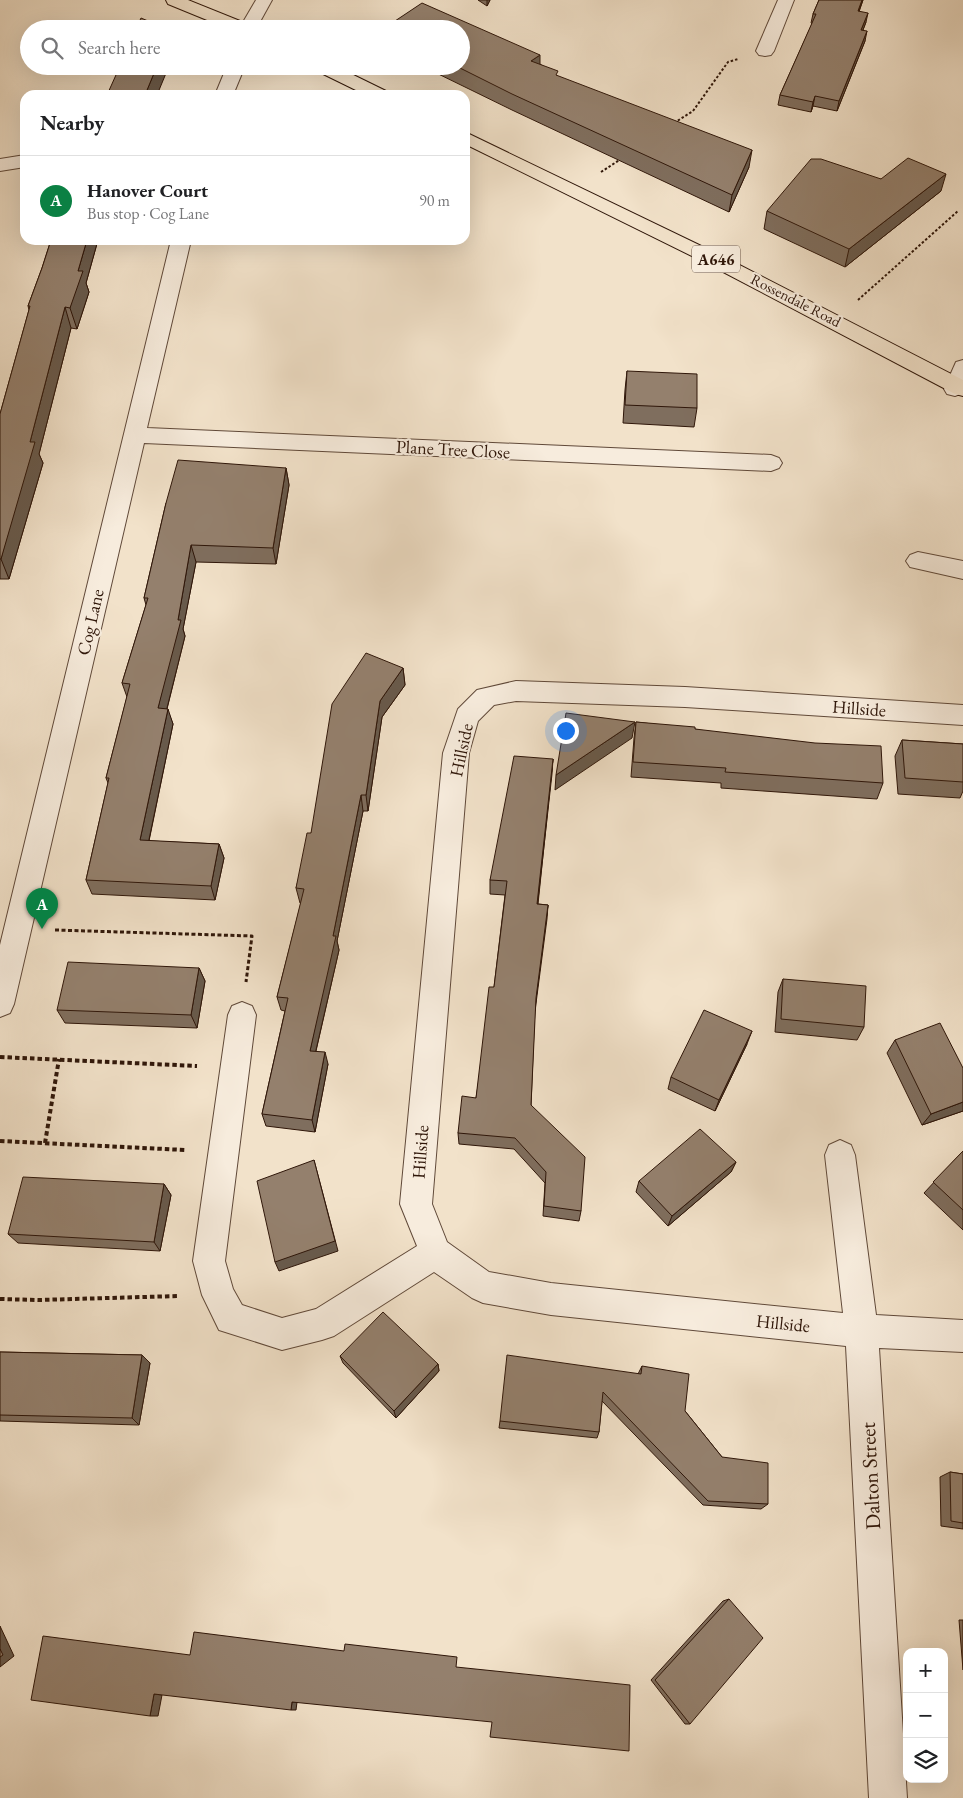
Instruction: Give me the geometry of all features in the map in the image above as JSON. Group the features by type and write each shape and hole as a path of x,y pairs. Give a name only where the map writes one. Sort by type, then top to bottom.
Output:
{"highway":[{"path":"174,0 223,20"},
{"path":"339,75 370,90"},
{"name":"Rossendale Road","path":"470,139 959,383"}],"street":[{"path":"251,20 264,0"},
{"path":"765,51 782,1"},
{"path":"226,90 232,75"},
{"path":"0,165 20,162"},
{"name":"Cog Lane","path":"0,1002 180,245"},
{"name":"Plane Tree Close","path":"135,435 771,464"},
{"path":"918,560 963,570"},
{"name":"Hillside","path":"963,715 685,698 516,691 486,697 468,716 456,753 420,1134 416,1204 435,1253 483,1287 551,1300 862,1331 963,1336"},
{"path":"242,1015 209,1261 218,1295 231,1318 282,1334 322,1324 435,1253"},
{"name":"Dalton Street","path":"840,1155 862,1331 888,1798"}],"path":[{"path":"669,127 693,111 728,62 765,51"},
{"path":"573,190 621,158"},
{"path":"835,320 958,211"},
{"path":"18,929 252,936 242,1015"},
{"path":"0,1057 235,1068"},
{"path":"45,1143 60,1059"},
{"path":"0,1141 223,1152"},
{"path":"0,1299 38,1300 218,1295"}],"building":[{"path":"819,0 862,0 858,11 868,13 861,30 867,31 839,101 815,96 813,102 780,95 816,14 813,14"},
{"path":"422,3 461,20 396,20"},
{"path":"470,24 540,55 531,61 558,71 556,75 752,150 732,195 470,73"},
{"path":"116,75 153,75 147,90 109,90"},
{"path":"908,158 946,174 849,249 767,211 811,159 821,159 881,179"},
{"path":"49,245 86,245 78,271 83,271 70,308 65,307 30,442 35,442 0,559 0,414 30,306 28,306"},
{"path":"627,371 697,374 697,408 625,405"},
{"path":"178,460 286,468 273,548 191,545 178,620 181,620 158,708 168,709 140,840 219,844 211,886 86,880 109,778 106,778 130,684 122,683 148,598 144,598"},
{"path":"366,653 403,668 380,701 366,795 361,795 333,936 336,936 310,1051 325,1052 312,1120 262,1114 288,998 277,997 304,889 296,888 307,833 311,833 332,704"},
{"path":"566,713 635,722 556,775"},
{"path":"636,722 695,727 695,729 815,743 881,746 883,783 725,772 726,768 633,762"},
{"path":"902,740 963,744 963,782 905,778"},
{"path":"514,756 553,759 537,904 548,905 536,998 531,1105 585,1157 581,1211 544,1206 546,1172 515,1138 458,1133 462,1096 476,1098 489,987 494,987 507,881 490,880"},
{"path":"68,962 199,968 191,1015 57,1010"},
{"path":"783,979 866,986 864,1027 781,1019"},
{"path":"704,1010 752,1031 719,1100 671,1077"},
{"path":"940,1023 963,1068 963,1102 931,1114 895,1040"},
{"path":"700,1129 736,1162 672,1216 639,1181"},
{"path":"963,1151 963,1210 933,1182"},
{"path":"314,1160 335,1241 275,1262 257,1181"},
{"path":"23,1177 164,1184 154,1242 8,1234"},
{"path":"383,1312 438,1364 394,1411 340,1356"},
{"path":"0,1352 142,1355 132,1418 0,1415"},
{"path":"507,1355 641,1374 642,1366 689,1374 685,1411 722,1457 768,1463 768,1504 708,1501 603,1392 599,1432 500,1421"},
{"path":"950,1472 963,1474 963,1523 951,1521"},
{"path":"729,1599 763,1638 690,1724 655,1680"},
{"path":"194,1632 344,1651 345,1644 457,1657 456,1667 630,1685 629,1751 490,1737 492,1722 292,1702 291,1710 154,1694 150,1716 31,1700 43,1636 190,1655"}],"place":[{"name":"Hanover Court","path":"42,929"}]}
